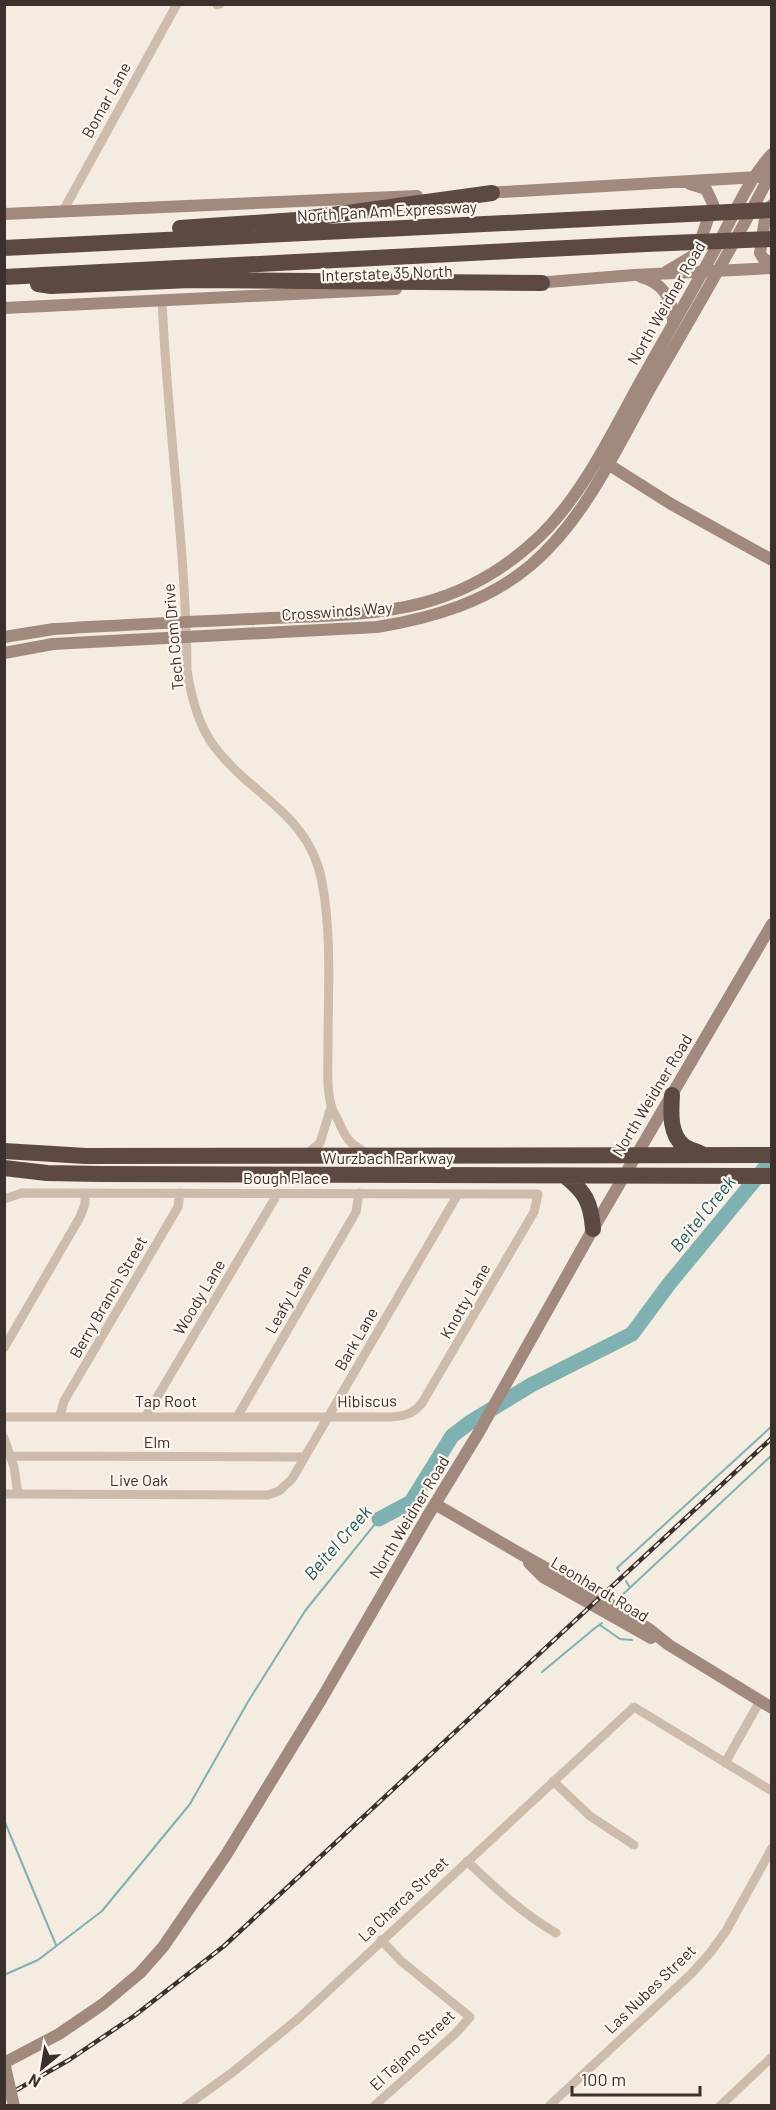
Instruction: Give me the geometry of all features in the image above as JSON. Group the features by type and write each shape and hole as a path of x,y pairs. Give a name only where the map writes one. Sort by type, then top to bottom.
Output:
{"highway":[{"path":"4,248 129,231 296,220 492,193"},
{"name":"North Pan Am Expressway","path":"4,248 771,210"},
{"path":"4,277 771,239"},
{"path":"4,277 51,286 191,280 542,283"},
{"path":"672,1095 670,1114 674,1133 684,1146 706,1155"},
{"name":"Wurzbach Parkway","path":"4,1151 86,1156 771,1155"},
{"name":"Wurzbach Parkway","path":"4,1168 47,1173 101,1174 771,1176"},
{"path":"565,1176 581,1188 587,1199 592,1215 592,1229"}],"main road":[{"name":"North Weidner Road","path":"602,461 673,323 754,177 771,154"},
{"path":"4,214 492,193 770,175"},
{"name":"North Weidner Road","path":"602,461 718,270 770,175"},
{"path":"662,274 696,254 713,204 706,189 681,182"},
{"path":"771,205 765,218 760,253 771,266"},
{"name":"Interstate 35 North","path":"4,308 542,283 771,266"},
{"path":"634,275 656,283 665,291 673,307 673,323"},
{"path":"602,461 671,504 771,561"},
{"name":"Crosswinds Way","path":"4,637 54,628 376,613 416,606 463,590 506,565 541,534 602,461"},
{"name":"Crosswinds Way","path":"4,653 53,644 377,627 420,620 469,603 492,592 523,571 552,544 581,508 602,461"},
{"path":"463,590 469,603"},
{"name":"North Weidner Road","path":"4,2062 59,2034 103,2004 140,1973 156,1957 226,1855 260,1802 479,1432 592,1229 771,924"},
{"name":"Leonhardt Road","path":"435,1504 612,1606 649,1629 669,1645 766,1705"},
{"path":"4,2062 14,2106"}],"street":[{"name":"Bomar Lane","path":"63,211 177,4"},
{"name":"Tech Com Drive","path":"162,299 166,386 179,504 187,670 191,692 204,729 226,762 244,780 285,813 296,826 315,858 327,908 328,1077 331,1107 345,1138 371,1156"},
{"name":"Tech Com Drive","path":"305,1155 320,1143 331,1107"},
{"name":"Bough Place","path":"4,1199 15,1194 34,1193 538,1194"},
{"path":"4,1348 80,1217 85,1204 85,1193"},
{"name":"Berry Branch Street","path":"60,1416 64,1401 178,1207 180,1193"},
{"name":"Woody Lane","path":"146,1416 278,1193"},
{"name":"Leafy Lane","path":"237,1417 356,1212 359,1193"},
{"name":"Bark Lane","path":"273,1494 292,1479 458,1194"},
{"name":"Knotty Lane","path":"407,1415 417,1410 422,1403 534,1212 538,1194"},
{"name":"Hibiscus","path":"328,1417 386,1418 407,1415"},
{"name":"Tap Root","path":"4,1417 328,1417"},
{"path":"5,1440 16,1475 18,1494"},
{"name":"Elm","path":"10,1456 304,1457"},
{"name":"Live Oak","path":"4,1494 273,1494"},
{"path":"766,1705 725,1763 771,1791"},
{"name":"La Charca Street","path":"186,2106 233,2072 298,2018 634,1707 725,1763"},
{"path":"553,1781 590,1816 634,1845"},
{"name":"Las Nubes Street","path":"549,2106 691,1974 710,1953 726,1931 771,1848"},
{"path":"467,1861 506,1898 535,1920 556,1932"},
{"name":"El Tejano Street","path":"375,2106 456,2033 470,2017 401,1961 381,1940"},
{"path":"726,2104 771,2057"}],"waterway":[{"name":"Beitel Creek","path":"379,1519 411,1502 452,1436 469,1423 531,1385 632,1334 669,1284 772,1159"},
{"path":"619,1571 617,1568 772,1426"},
{"path":"619,1598 772,1455"},
{"name":"Beitel Creek","path":"4,1975 38,1960 102,1911 190,1804 249,1700 305,1611 379,1519"},
{"path":"626,1581 629,1586"},
{"path":"542,1672 602,1623"},
{"path":"600,1625 620,1639 632,1640"},
{"path":"4,1820 56,1945"}],"railway":[{"path":"4,2097 69,2060 134,2016 224,1946 772,1438"}]}
